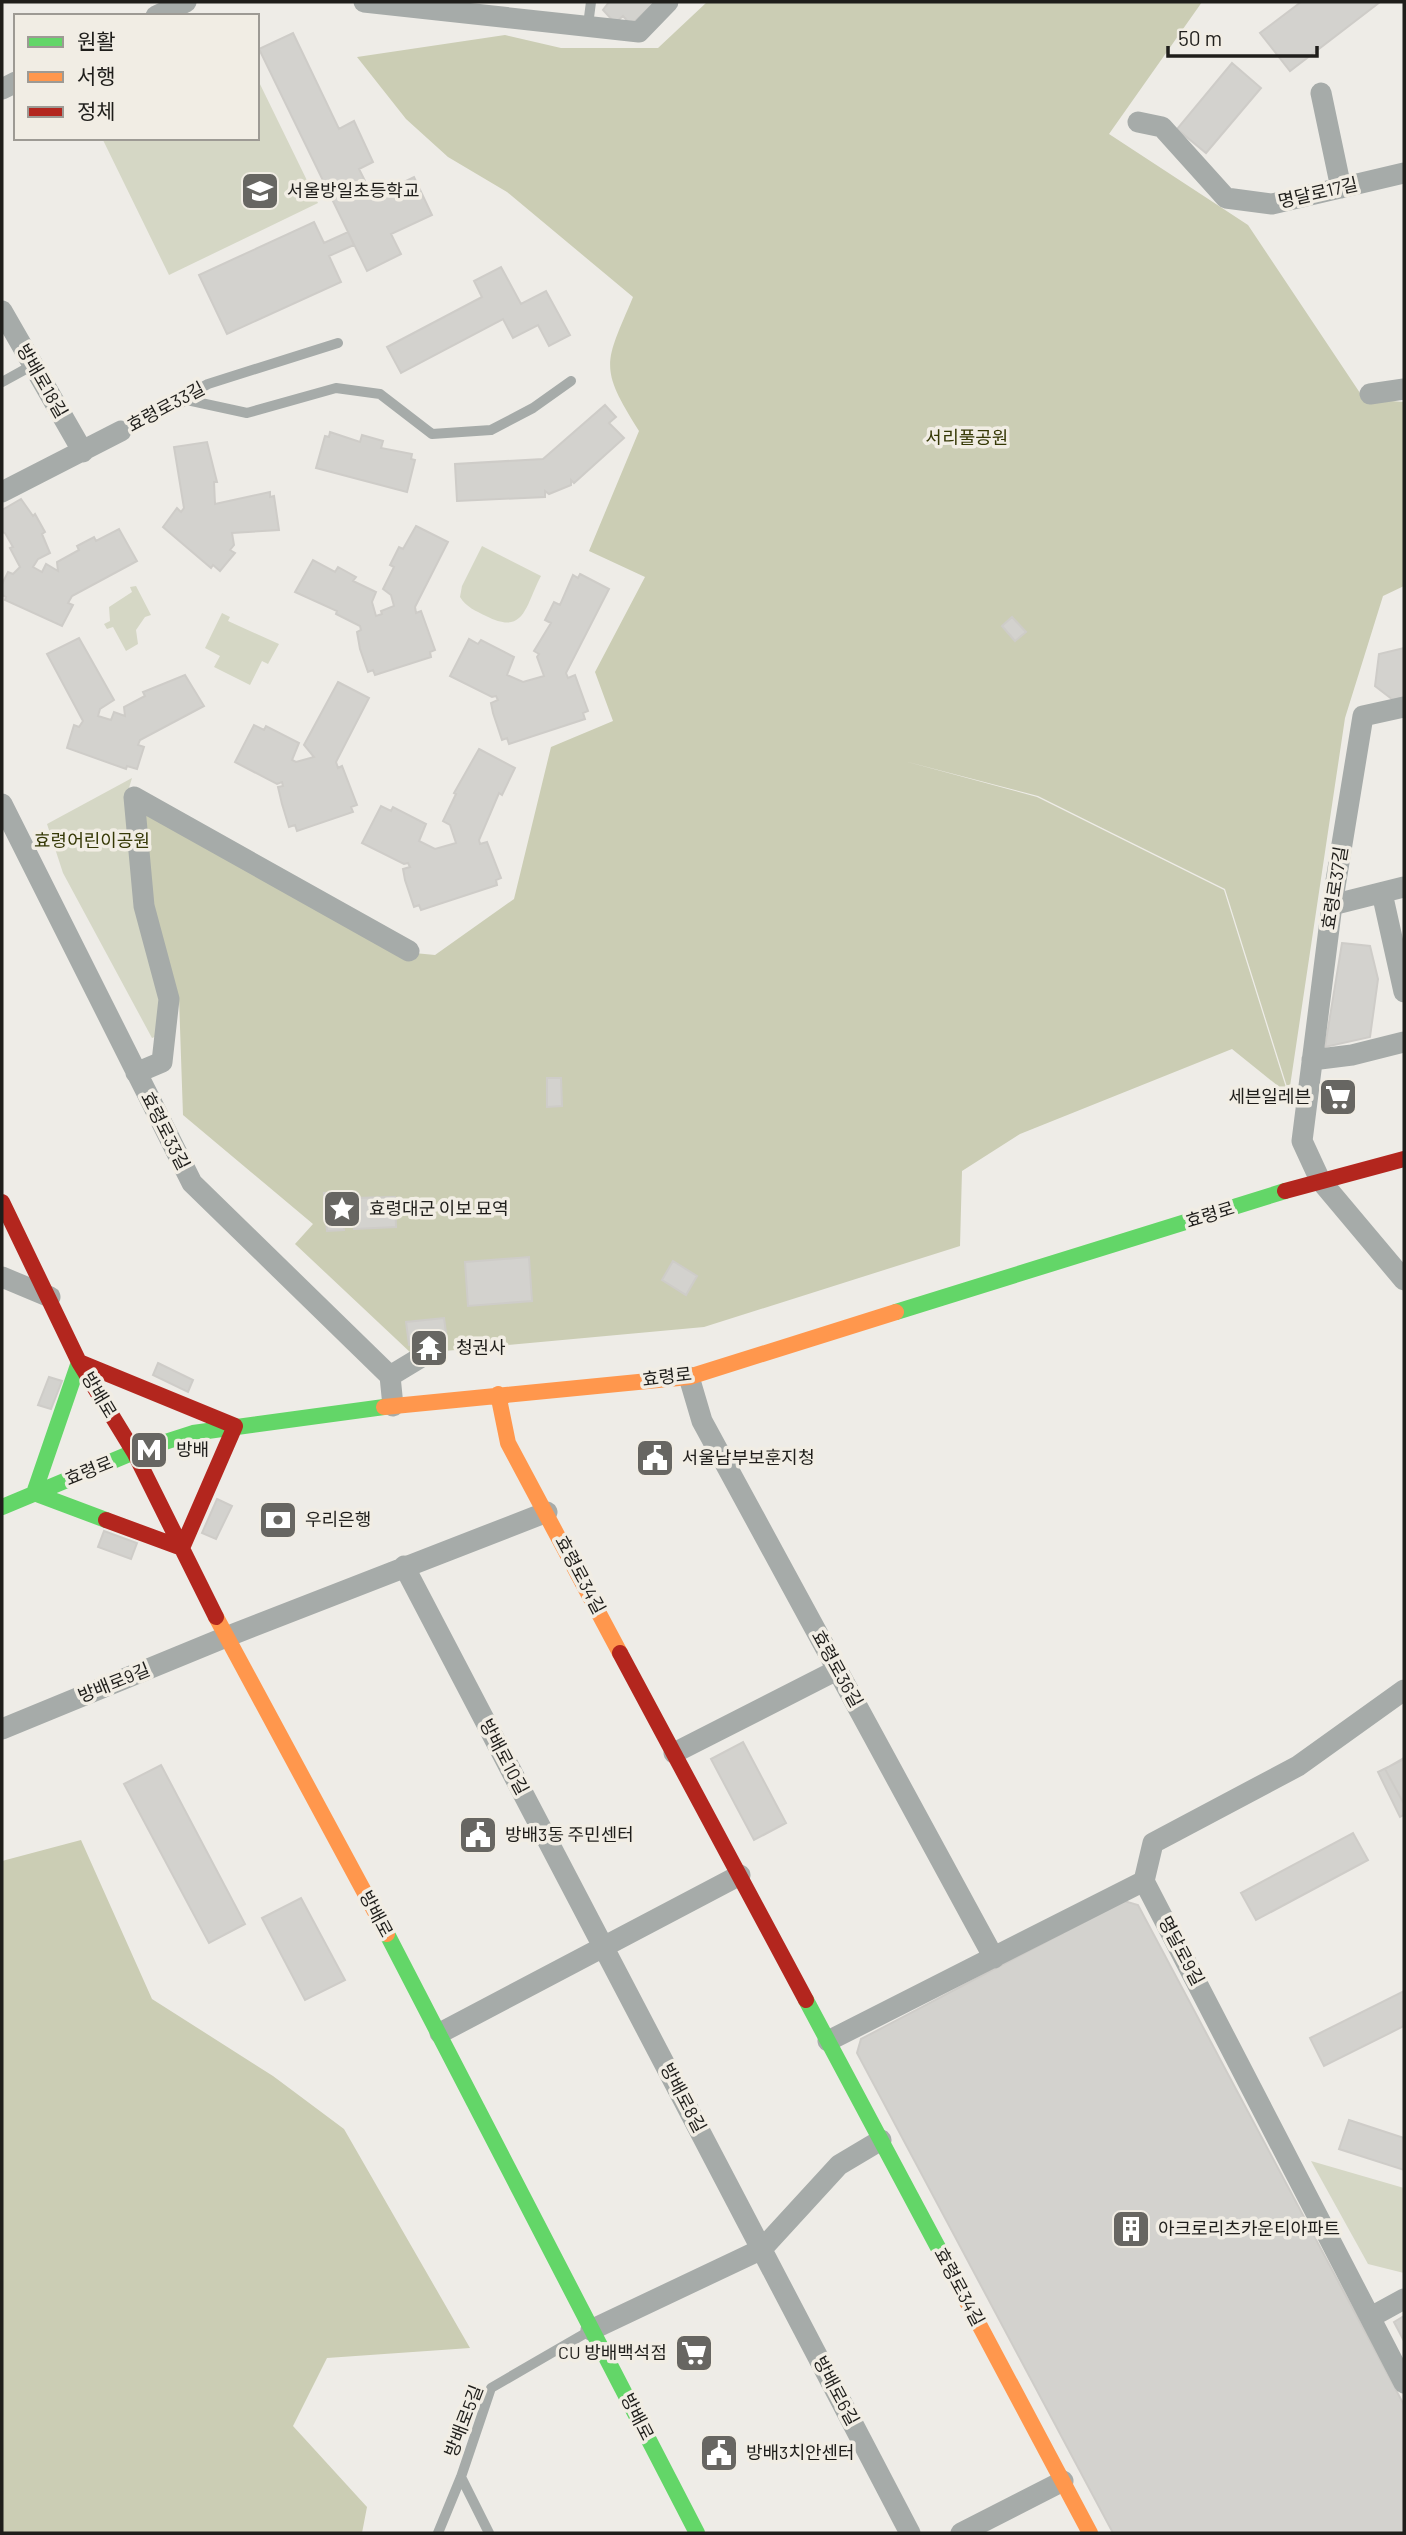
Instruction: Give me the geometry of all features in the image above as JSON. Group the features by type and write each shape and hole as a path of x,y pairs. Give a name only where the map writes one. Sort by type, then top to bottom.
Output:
{"main road":[{"name":"효령로","path":"2,1507 134,1452 193,1433 498,1394 689,1377 1320,1180 1404,1159"},
{"name":"방배로","path":"2,1202 79,1362 134,1452 226,1637 440,2033 696,2533"},
{"path":"79,1362 235,1426 182,1548 34,1493 79,1362"},
{"name":"효령로34길","path":"498,1394 508,1443 1090,2533"}],"street":[{"path":"160,14 186,2"},
{"path":"364,2 639,32 668,2"},
{"path":"1321,93 1340,188"},
{"name":"명달로17길","path":"1138,122 1162,127 1226,198 1272,204 1404,173"},
{"name":"방배로18길","path":"2,311 83,452"},
{"path":"1370,394 1404,389"},
{"name":"효령로33길","path":"2,492 121,431"},
{"name":"효령로37길","path":"1320,1180 1302,1141 1332,905 1363,716 1404,707"},
{"path":"136,1073 162,1062 169,999 144,906 134,797 409,951"},
{"name":"효령로33길","path":"2,804 192,1183 390,1376"},
{"path":"1332,905 1404,887"},
{"path":"1382,893 1404,992"},
{"path":"1312,1060 1352,1055 1404,1042"},
{"path":"1320,1180 1404,1280"},
{"path":"2,1277 50,1297"},
{"path":"393,1406 390,1376 428,1353 429,1348"},
{"name":"효령로36길","path":"689,1377 702,1421 993,1958"},
{"path":"226,1637 547,1512"},
{"name":"방배로10길","path":"404,1566 603,1947"},
{"name":"방배로9길","path":"2,1729 226,1637"},
{"path":"674,1753 837,1670"},
{"path":"828,2041 1144,1881 1153,1843 1297,1766 1404,1690"},
{"path":"440,2033 740,1875"},
{"name":"명달로9길","path":"1144,1881 1404,2384"},
{"name":"방배로8길","path":"603,1947 762,2249"},
{"path":"591,2330 762,2249 839,2165 881,2140"},
{"name":"방배로6길","path":"762,2249 910,2533"},
{"path":"1371,2317 1404,2299"},
{"path":"961,2533 1063,2482"}],"lane":[{"path":"588,25 591,2"},
{"name":"효령로33길","path":"121,431 208,384 338,344"},
{"path":"2,383 33,365"},
{"path":"121,431 187,400 247,413 336,388 380,394 432,434 491,430 533,408 571,381"},
{"name":"방배로5길","path":"438,2533 461,2477 491,2388 591,2330"},
{"path":"461,2477 489,2533"}],"green space":[{"name":"서리풀공원","path":"707,2 1202,2 1109,134 1248,225 1364,399 1404,402 1404,586 1383,596 1345,718 1289,1093 1225,889 1038,796 904,761 1037,797 1224,890 1288,1094 1232,1049 1020,1134 962,1171 960,1246 704,1327 412,1354 295,1244 313,1224 183,1115 179,998 147,905 141,808 405,952 435,955 514,899 551,747 613,721 595,672 645,577 589,551 639,431 617,392 610,365 616,337 633,297 507,192 448,157 406,119 357,57 505,35 561,48 658,48"},
{"path":"259,82 318,203 169,275 103,140 259,140"},
{"path":"482,546 541,576 527,607 516,620 499,621 486,616 468,606 460,597 462,586"},
{"path":"136,586 151,615 145,617 136,630 138,644 126,651 113,627 107,629 104,624 110,621 109,607 132,592 130,587"},
{"path":"222,613 230,617 228,621 279,644 268,664 262,661 250,685 214,667 220,656 205,648"},
{"name":"효령어린이공원","path":"132,778 125,801 160,970 160,1035 152,1038 63,873 47,824"},
{"path":"81,1840 152,1999 273,2076 344,2129 470,2348 327,2358 293,2426 367,2507 362,2533 2,2533 2,1861"},
{"path":"1311,2161 1404,2188 1404,2273 1368,2264"}],"building":[{"path":"609,2 655,2 631,25 623,16 615,23 603,10"},
{"path":"1301,2 1380,2 1290,71 1260,33"},
{"path":"293,33 339,129 354,121 373,162 359,169 373,197 414,177 432,215 391,234 401,254 367,271 259,49"},
{"path":"1232,63 1261,88 1206,153 1177,129"},
{"path":"314,222 324,243 348,232 354,245 329,256 341,282 227,334 199,275"},
{"path":"501,267 521,304 546,291 570,335 549,346 538,325 513,338 503,319 401,373 387,347 482,297 474,281"},
{"path":"605,405 616,417 609,423 624,438 574,483 571,480 571,485 549,494 545,491 545,497 457,501 455,464 543,459"},
{"path":"330,432 360,442 362,435 383,441 381,448 412,454 411,459 415,460 407,492 316,468 325,436 329,437"},
{"path":"207,442 217,482 214,482 215,504 270,492 270,497 274,496 279,530 232,533 234,545 230,550 235,553 220,571 213,565 211,568 163,527 177,508 181,512 184,508 174,447"},
{"path":"21,499 33,516 35,514 45,532 42,534 50,553 38,559 33,567 42,572 46,564 58,571 57,562 79,550 77,546 94,537 96,541 119,529 137,561 72,596 68,603 73,605 62,626 5,600 6,597 2,595 2,584 8,572 13,574 20,567 10,548 13,547 2,532 2,510"},
{"path":"416,526 448,542 415,607 416,613 421,611 435,650 430,652 431,657 375,675 373,670 368,672 360,649 357,632 361,630 360,626 336,614 337,611 295,592 313,560 335,572 338,567 356,577 353,581 376,592 372,602 376,616 382,614 381,611 394,606 391,595 383,589 394,567 390,565 399,547 403,549"},
{"path":"580,574 609,589 566,673 568,678 575,675 588,711 583,713 585,719 509,744 507,738 502,740 493,713 491,703 498,700 496,696 492,697 450,676 469,639 478,644 481,640 514,657 507,675 523,682 544,676 537,657 539,654 534,651 551,623 545,620 554,602 560,605 573,575 578,578"},
{"path":"1012,617 1026,632 1015,641 1002,626"},
{"path":"79,638 114,700 100,709 98,716 111,720 114,712 125,716 124,707 145,696 143,692 185,675 204,706 140,740 138,745 144,747 137,769 127,766 126,769 67,748 74,725 79,727 83,721 47,654"},
{"path":"1404,648 1404,697 1393,700 1375,686 1379,654"},
{"path":"338,682 369,698 336,762 338,768 342,766 357,805 351,807 353,812 297,831 295,825 289,827 278,787 283,786 282,782 277,784 235,762 254,725 264,730 266,726 299,743 292,760 296,762 314,757 304,745"},
{"path":"479,749 515,768 502,795 499,793 479,840 480,844 487,842 501,878 496,880 497,885 421,910 419,905 414,907 405,880 403,869 410,867 408,863 404,864 362,843 381,806 391,811 393,807 426,824 419,841 435,849 456,843 450,825 443,821 456,794 454,793"},
{"path":"1342,943 1370,946 1378,979 1370,1037 1325,1047"},
{"path":"547,1078 561,1078 562,1106 547,1107"},
{"path":"340,1192 344,1230 327,1231 324,1193"},
{"path":"395,1197 396,1227 354,1229 353,1198"},
{"path":"529,1257 532,1301 468,1306 465,1262"},
{"path":"673,1261 697,1276 686,1295 662,1280"},
{"path":"444,1318 447,1340 409,1345 406,1322"},
{"path":"158,1363 193,1380 188,1392 153,1375"},
{"path":"49,1377 62,1381 51,1409 38,1405"},
{"path":"217,1499 232,1506 216,1539 202,1533"},
{"path":"104,1531 137,1543 131,1559 98,1547"},
{"path":"743,1742 786,1823 754,1840 711,1759"},
{"path":"1404,1758 1404,1804 1385,1769"},
{"path":"1404,1759 1404,1815 1400,1817 1378,1772"},
{"path":"161,1765 245,1924 209,1943 124,1784"},
{"path":"1353,1833 1368,1860 1256,1920 1241,1893"},
{"path":"301,1898 345,1980 305,2000 262,1918"},
{"name":"아크로리츠카운티아파트","path":"1124,1901 1138,1905 1404,2405 1404,2533 1113,2533 857,2053 861,2039"},
{"path":"1404,1991 1404,2026 1324,2066 1310,2038"},
{"path":"1349,2120 1404,2138 1404,2170 1339,2149"},
{"path":"1404,2316 1404,2341 1394,2322"}],"traffic: fast":[{"path":"896,1312 1285,1191"},
{"path":"79,1362 34,1493 106,1520"},
{"path":"2,1507 134,1452 193,1433 384,1407"},
{"path":"387,1934 697,2533"},
{"path":"806,2000 957,2283"}],"traffic: slow":[{"path":"384,1407 689,1377 896,1312"},
{"path":"498,1394 508,1443 620,1653"},
{"path":"216,1617 387,1934"},
{"path":"957,2283 1090,2533"}],"traffic: jam":[{"path":"1285,1191 1404,1159"},
{"path":"2,1202 79,1362 134,1452 216,1617"},
{"path":"79,1362 235,1426 182,1548 106,1520"},
{"path":"620,1653 806,2000"}],"place":[{"name":"서울방일초등학교","path":"260,191"},
{"name":"세븐일레븐","path":"1338,1097"},
{"name":"효령대군 이보 묘역","path":"342,1209"},
{"name":"청권사","path":"429,1348"},
{"name":"방배","path":"149,1450"},
{"name":"서울남부보훈지청","path":"655,1458"},
{"name":"우리은행","path":"278,1520"},
{"name":"방배3동 주민센터","path":"478,1835"},
{"name":"아크로리츠카운티아파트","path":"1131,2229"},
{"name":"CU 방배백석점","path":"694,2353"},
{"name":"방배3치안센터","path":"719,2453"}]}
